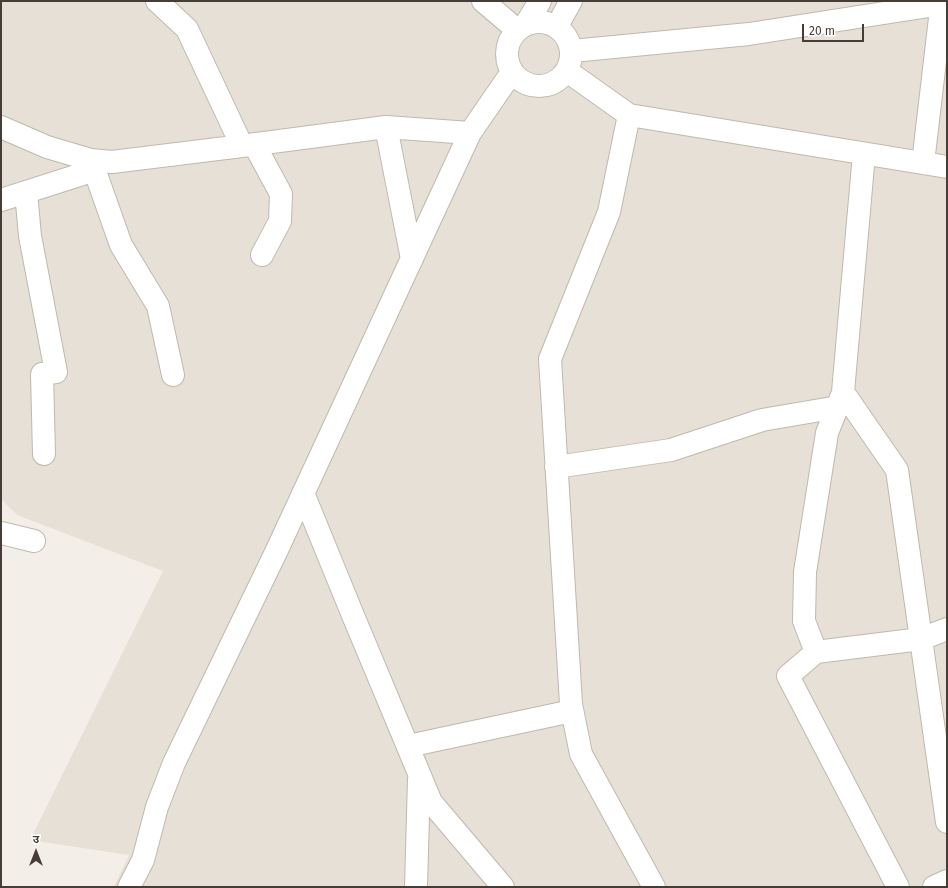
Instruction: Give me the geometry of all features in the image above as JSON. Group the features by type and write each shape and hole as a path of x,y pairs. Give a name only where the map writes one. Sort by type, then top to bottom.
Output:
{"street":[{"path":"157,1 186,29 248,145 281,194 280,221 262,255"},
{"path":"483,1 521,27"},
{"path":"521,27 537,21 547,22 557,26 564,32 570,41 570,61 561,79 552,84 541,87 530,85 520,80 512,72 508,61 507,50 510,39 540,1"},
{"path":"557,26 571,1"},
{"path":"570,61 749,34 930,3 923,163"},
{"path":"570,61 629,116 947,167"},
{"path":"129,887 143,860 157,807 174,762 277,550 470,133 512,72"},
{"path":"629,116 609,212 550,359 572,710 581,754 654,887"},
{"path":"386,127 412,259"},
{"path":"1,200 26,192 93,165 112,162 386,127 470,133"},
{"path":"1,128 47,148 93,165"},
{"path":"816,652 804,621 805,572 827,434 840,399 864,154"},
{"path":"93,165 121,244 158,306 173,375"},
{"path":"26,192 30,236 56,372 42,374 44,454"},
{"path":"556,466 670,450 762,420 840,399"},
{"path":"840,399 896,470 947,822"},
{"path":"303,493 352,614 432,802 503,887"},
{"path":"1,533 34,541"},
{"path":"898,887 788,676 816,652 921,639 947,629"},
{"path":"408,746 572,710"},
{"path":"416,887 419,772"},
{"path":"934,887 947,881"}],"shaded area":[{"path":"1,1 947,1 947,887 114,887 129,855 30,840 163,571 17,515 1,499"}]}
